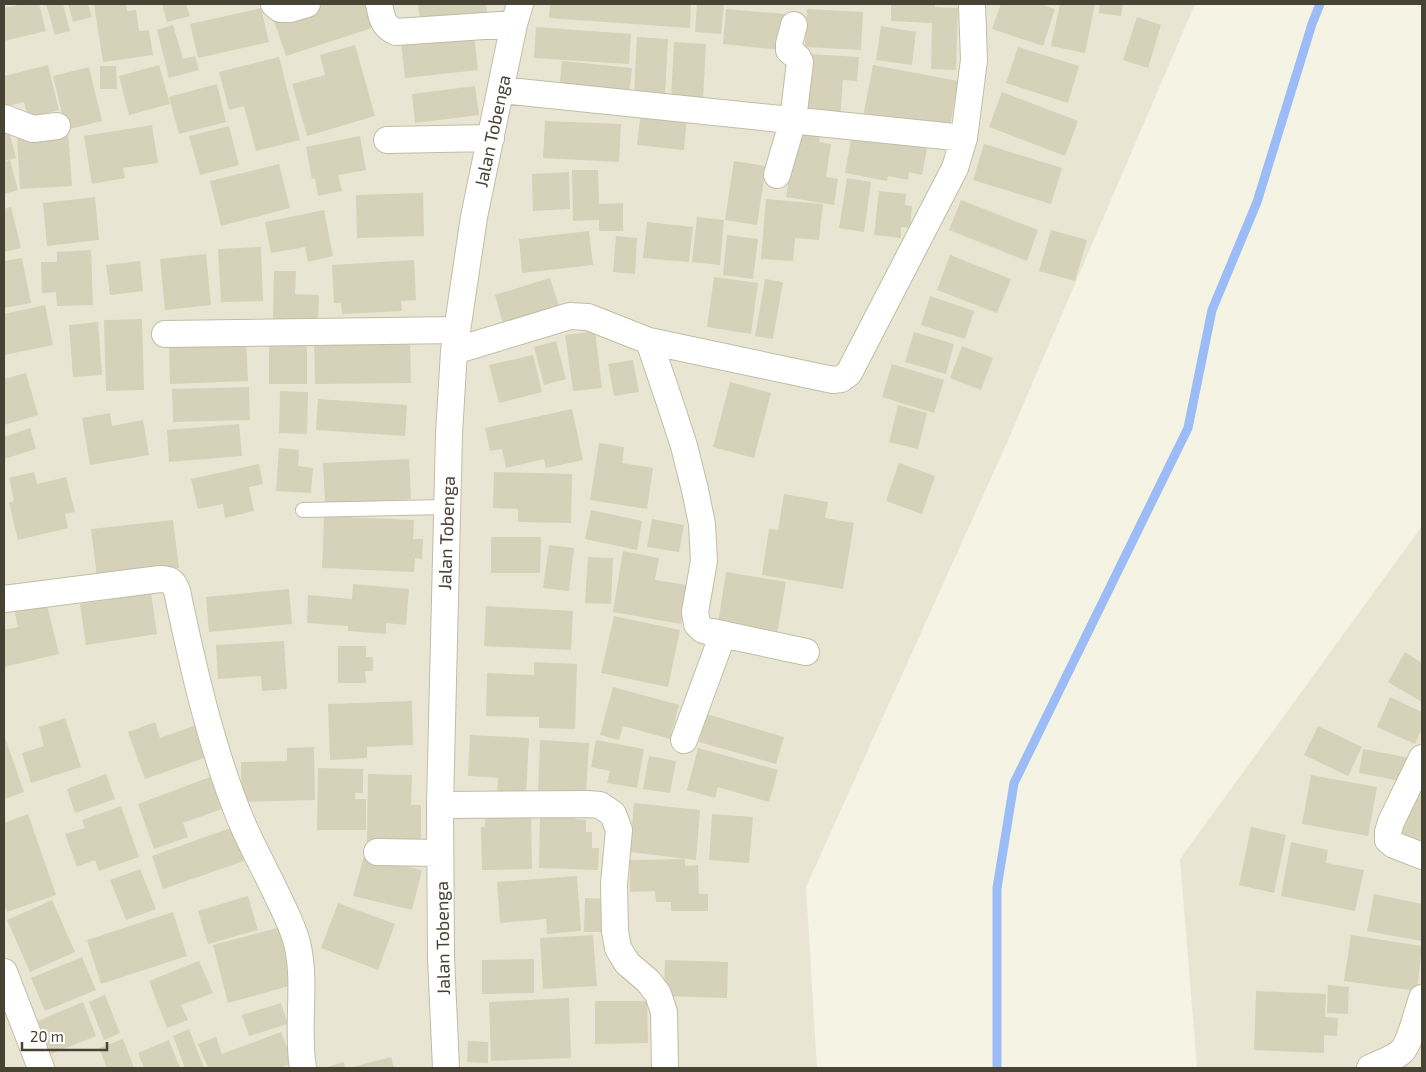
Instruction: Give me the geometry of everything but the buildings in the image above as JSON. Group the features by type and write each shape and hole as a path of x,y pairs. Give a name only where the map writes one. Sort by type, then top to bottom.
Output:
{"street":[{"path":"274,4 280,9 290,9 307,4"},
{"path":"379,4 383,20 388,28 396,32 517,14"},
{"path":"165,334 456,340 570,316 588,317 649,341 833,380 842,379 850,373 955,168 964,138 974,60 972,5"},
{"name":"Jalan Tobenga","path":"446,1068 441,957 440,804 449,434 456,340 474,217 517,14"},
{"path":"777,175 793,120 800,62 789,50 794,25"},
{"path":"501,90 964,138"},
{"path":"4,118 33,129 57,126"},
{"path":"387,140 491,138"},
{"path":"649,341 684,446 702,524 704,561 695,612 697,624 703,630 806,652"},
{"path":"4,599 160,579 168,579 174,582 190,656 226,781 241,819 286,914 297,944 303,1068"},
{"path":"684,740 723,634"},
{"path":"1422,758 1391,822 1388,840 1394,845 1422,856"},
{"path":"440,804 587,804 600,805 613,814 619,830 614,884 615,930 618,948 627,963 648,981 658,994 664,1012 665,1068"},
{"path":"377,852 440,853"},
{"path":"4,972 41,1068"},
{"path":"1370,1068 1401,1052 1407,1043 1422,998"}],"lane":[{"path":"304,510 446,507"}],"shaded area":[{"path":"4,4 1195,4 1005,447 806,887 817,1068 4,1068"},
{"path":"1422,526 1422,1068 1197,1068 1180,859"}],"waterway":[{"path":"997,1068 997,888 1014,783 1188,428 1212,310 1257,202 1312,24 1320,4"}]}
